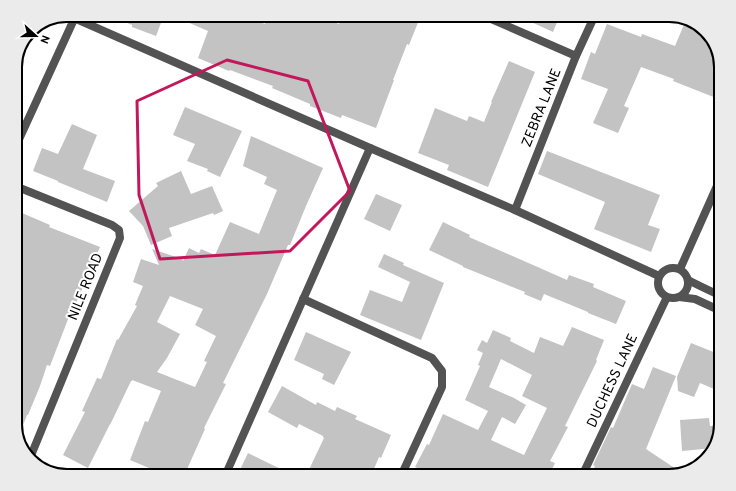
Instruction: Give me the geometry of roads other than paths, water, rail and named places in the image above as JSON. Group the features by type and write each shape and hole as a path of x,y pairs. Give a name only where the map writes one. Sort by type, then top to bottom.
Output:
{"street":[{"path":"22,133 72,22"},
{"path":"88,22 370,148 515,210 659,276"},
{"path":"498,22 576,56"},
{"name":"ZEBRA LANE","path":"515,210 576,56 592,22"},
{"path":"228,469 370,148"},
{"name":"NILE ROAD","path":"22,189 112,225 119,230 120,238 32,453"},
{"path":"680,269 714,193"},
{"path":"679,297 687,290 688,280 685,274 680,269 672,268 665,270 659,276 658,284 660,292 667,297 696,299 714,308"},
{"path":"688,280 714,293"},
{"name":"DUCHESS LANE","path":"585,469 667,297"},
{"path":"303,299 432,358 442,371 442,387 404,469"}]}
